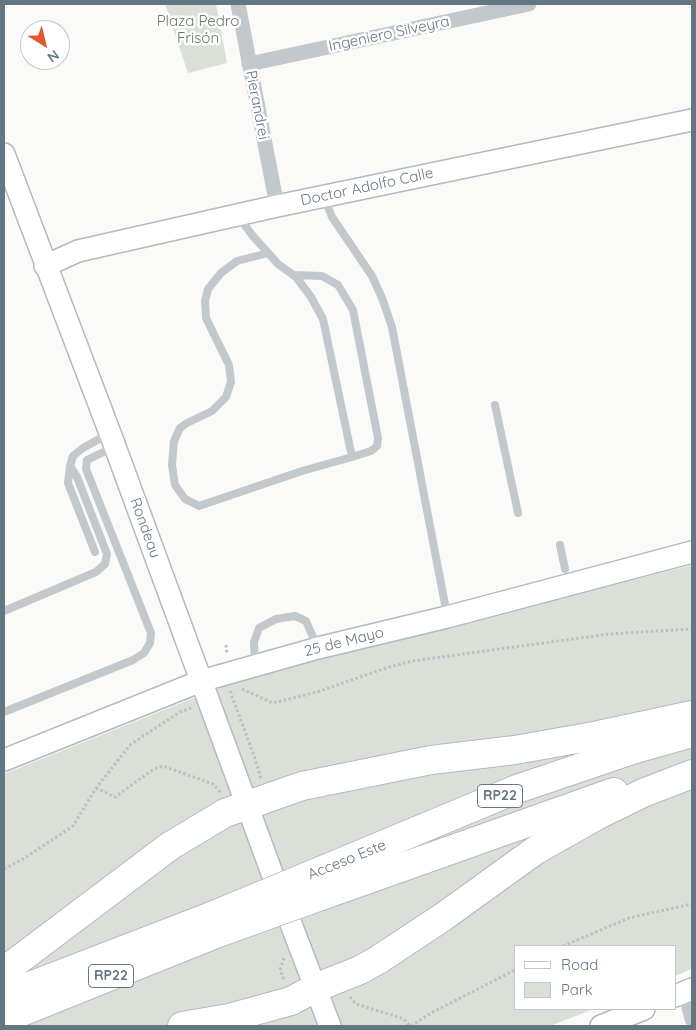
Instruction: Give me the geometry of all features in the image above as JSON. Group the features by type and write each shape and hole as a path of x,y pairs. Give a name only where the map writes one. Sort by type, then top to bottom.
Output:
{"highway":[{"path":"4,971 170,846 246,806 302,786 431,760 515,750 594,736 692,715"},
{"name":"Acceso Este","path":"317,885 517,788 635,749 692,733"},
{"name":"Acceso Este","path":"4,996 216,924 317,885 692,768"},
{"path":"182,1026 229,1018 291,1001 378,960 444,918 510,868 567,832 643,793 692,774"},
{"name":"Acceso Este","path":"4,1020 216,924"}],"street":[{"name":"Pierandrei","path":"238,4 277,206"},
{"name":"Ingeniero Silveyra","path":"249,64 530,4"},
{"name":"Doctor Adolfo Calle","path":"45,266 78,251 240,214 692,120"},
{"name":"Rondeau","path":"4,154 283,903 326,984 330,1026"},
{"name":"25 de Mayo","path":"4,760 201,681 228,687 255,667 318,648 447,617 692,552"},
{"path":"684,992 692,1019"},
{"path":"601,1026 641,1010"}],"lane":[{"path":"324,196 332,217 372,276 392,327 447,617"},
{"path":"240,214 244,224 268,253 278,264 293,275 312,297 323,319 352,457"},
{"path":"268,253 237,261 221,273 208,290 205,302 206,318 229,365 231,382 226,397 212,411 180,428 174,441 172,465 175,485 185,499 198,506 302,471 371,451 377,446 378,438 353,310 338,286 322,276 293,275"},
{"path":"495,405 518,512"},
{"path":"95,552 68,482 70,466 73,456 83,448 112,440"},
{"path":"4,712 133,660 144,653 150,643 151,633 86,469 87,460 112,440"},
{"path":"4,611 96,572 105,564 107,554 77,477 70,466"},
{"path":"560,545 565,569"},
{"path":"255,667 254,642 259,628 276,619 295,616 306,621 318,648"}],"path":[{"path":"228,687 242,689 273,703 317,692 386,668 420,659 609,634 692,629"},
{"path":"96,788 115,797 154,768 163,766 213,784 221,792 246,806 256,761 228,687 226,645"},
{"path":"4,869 23,859 73,826 96,788 131,744 180,712 196,706"},
{"path":"565,945 629,918 692,904"},
{"path":"284,955 280,970 291,1001"},
{"path":"326,984 356,1004 404,1019 411,1026 431,1013 514,971"}],"green space":[{"name":"Plaza Pedro Frisón","path":"165,4 216,4 227,63 188,73"},
{"path":"692,565 692,969 676,976 676,945 514,945 514,1010 591,1010 550,1026 4,1026 4,774 241,679"}]}
